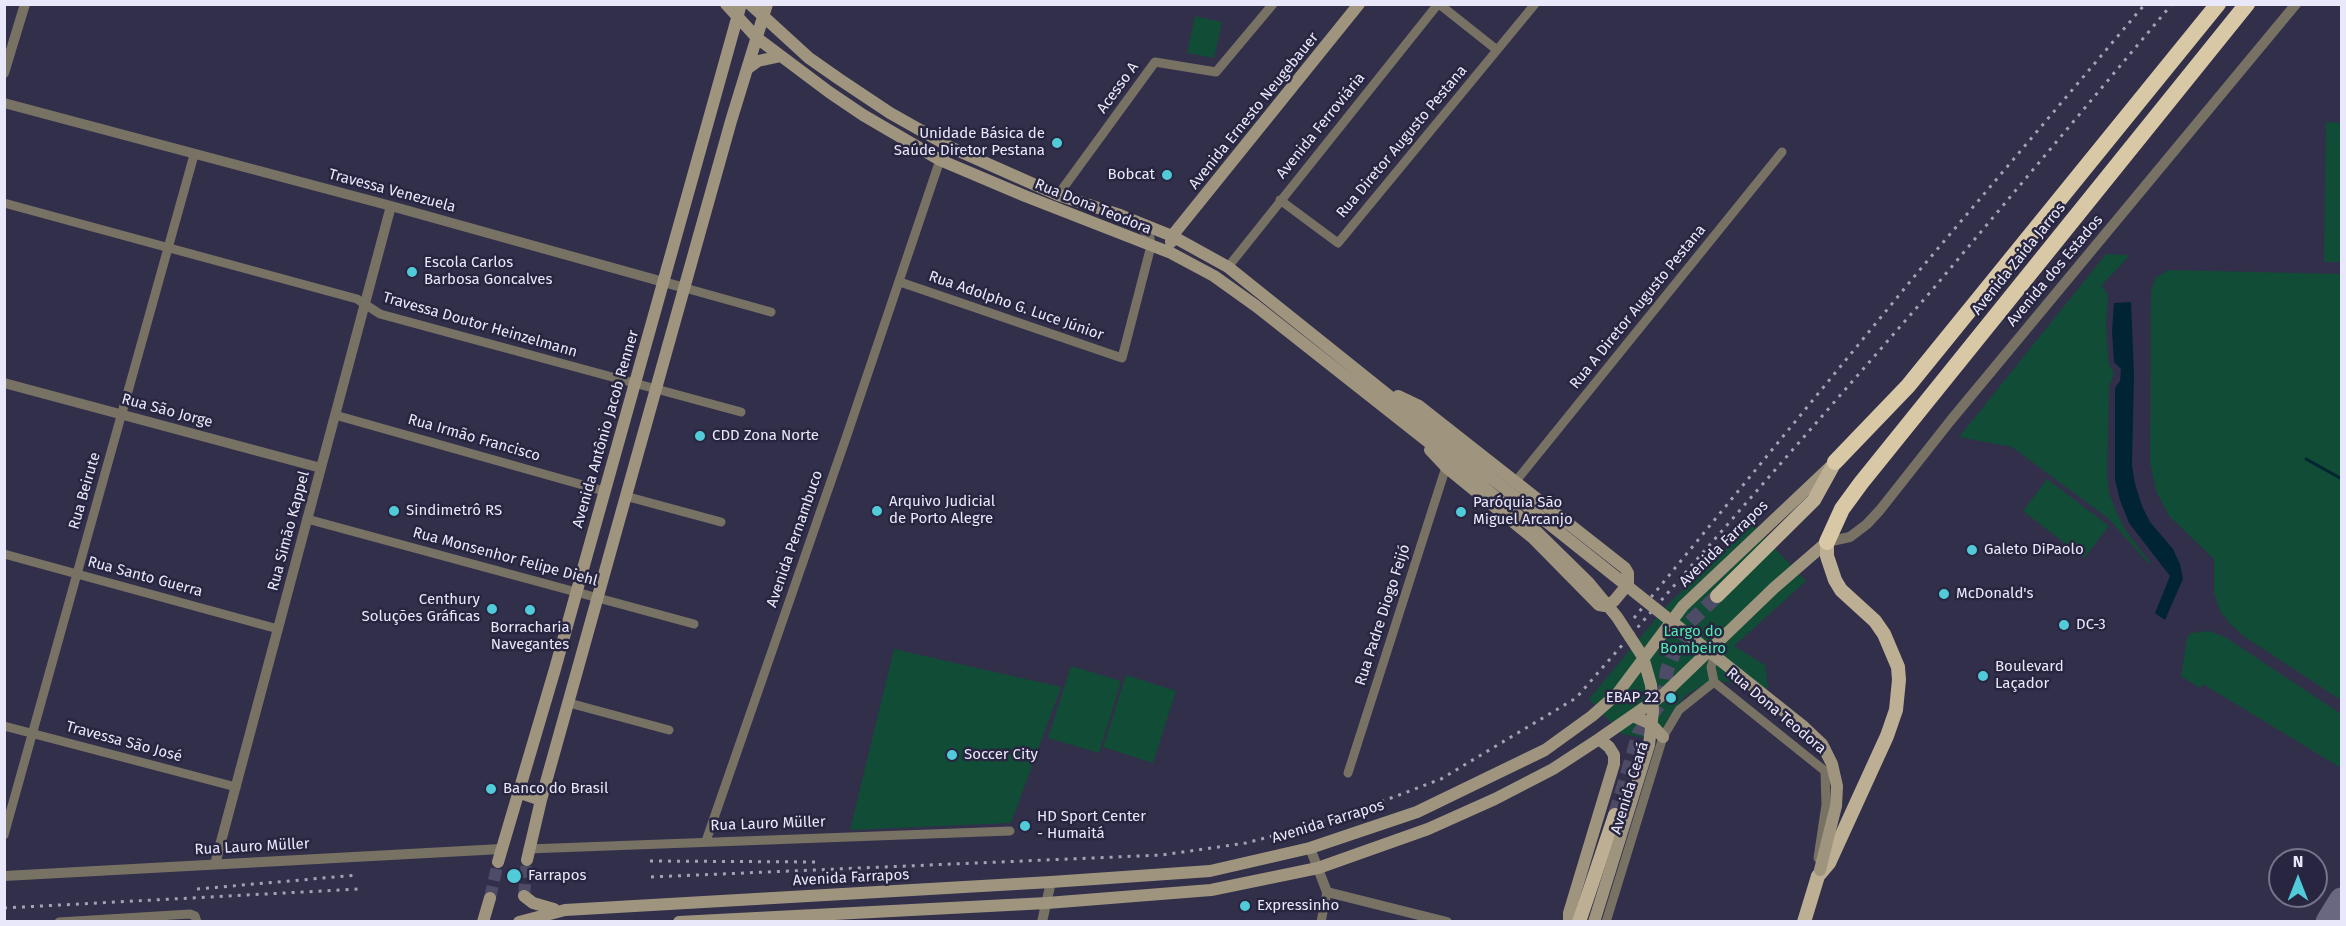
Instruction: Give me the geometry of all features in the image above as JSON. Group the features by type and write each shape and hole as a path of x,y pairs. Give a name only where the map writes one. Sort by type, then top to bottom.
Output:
{"highway":[{"name":"Avenida Zaida Jarros","path":"1835,462 1908,386 2218,4"},
{"name":"Avenida Zaida Jarros","path":"1827,542 1842,509 1861,483 2247,4"}],"main road":[{"name":"Rua Dona Teodora","path":"726,4 757,38 829,92 863,115 940,160 1151,246 1171,252 1214,276 1256,306 1405,424 1445,448"},
{"name":"Avenida Antônio Jacob Renner","path":"500,855 555,669 741,4"},
{"name":"Rua Dona Teodora","path":"750,4 809,58 890,113 952,148 1058,195 1172,237 1228,267 1383,390 1445,448"},
{"path":"528,855 597,598 731,121 765,19 767,4"},
{"name":"Avenida Ernesto Neugebauer","path":"1172,237 1359,4"},
{"path":"747,69 758,61 781,56"},
{"path":"829,92 839,79"},
{"path":"709,116 731,121"},
{"path":"692,178 715,184"},
{"path":"1171,252 1172,237"},
{"path":"1383,390 1419,406 1516,481 1625,568 1628,573 1628,584 1614,601 1605,606 1599,605 1533,538 1446,467 1405,424"},
{"path":"622,429 643,435"},
{"path":"1445,448 1804,727 1821,744 1832,764 1837,786 1836,806 1804,921"},
{"path":"1445,448 1533,528 1588,583 1617,617 1643,657 1651,685 1653,711 1649,745 1594,921"},
{"name":"Avenida Farrapos","path":"1717,596 1814,500 1835,462"},
{"name":"Avenida Farrapos","path":"521,921 565,910 1210,871 1311,848 1417,812 1545,750 1592,716 1617,694 1683,606 1835,462"},
{"path":"678,921 1047,903 1211,890 1318,868 1428,829 1476,808 1553,768 1599,739 1664,694 1721,638 1827,542"},
{"path":"1819,873 1829,863 1887,736 1896,710 1899,680 1898,667 1884,634 1875,621 1840,590 1827,556 1827,542"},
{"path":"566,628 574,636 588,634"},
{"path":"555,669 567,666 576,676"},
{"path":"1633,716 1651,724 1664,737"},
{"name":"Avenida Ceará","path":"1569,921 1569,913 1614,764 1614,755 1610,747 1599,739"},
{"path":"518,792 541,800"},
{"name":"Avenida Ceará","path":"1579,921 1614,815"},
{"path":"521,921 524,896 543,907 565,910"},
{"path":"483,921 490,898"}],"street":[{"path":"4,73 25,4"},
{"name":"Acesso A","path":"1058,195 1155,62 1216,72 1273,4"},
{"path":"1438,4 1497,50"},
{"name":"Avenida Ferroviária","path":"1228,267 1438,4"},
{"name":"Rua Diretor Augusto Pestana","path":"1280,200 1338,243 1535,4"},
{"name":"Avenida dos Estados","path":"1827,542 1850,537 1880,510 1959,411 2296,4"},
{"name":"Travessa Venezuela","path":"4,104 391,206 771,312"},
{"name":"Avenida Pernambuco","path":"706,841 900,282 940,160 952,148"},
{"name":"Rua A Diretor Augusto Pestana","path":"1516,481 1782,152"},
{"name":"Rua Beirute","path":"4,835 194,154"},
{"name":"Travessa Doutor Heinzelmann","path":"4,203 357,299 364,306 380,314 741,412"},
{"name":"Rua Simão Kappel","path":"215,864 391,206"},
{"path":"1139,224 1150,238 1151,246"},
{"name":"Rua Adolpho G. Luce Júnior","path":"900,282 1122,358 1151,246"},
{"name":"Rua São Jorge","path":"4,383 321,468"},
{"name":"Rua Irmão Francisco","path":"335,415 604,491"},
{"name":"Rua Padre Diogo Feijó","path":"1348,773 1446,467"},
{"path":"626,496 721,522"},
{"name":"Rua Monsenhor Felipe Diehl","path":"308,519 694,624"},
{"name":"Rua Santo Guerra","path":"4,554 278,629"},
{"name":"Rua Dona Teodora","path":"1721,638 1711,667 1714,682 1825,771 1826,805 1817,860 1819,873"},
{"name":"Avenida Ceará","path":"1606,921 1664,737 1679,710 1714,682"},
{"path":"569,703 669,730"},
{"name":"Travessa São José","path":"4,726 236,787"},
{"name":"Rua Lauro Müller","path":"528,855 706,841 1010,831"},
{"path":"1311,848 1327,892 1321,921"},
{"name":"Rua Lauro Müller","path":"4,876 215,864 500,855"},
{"path":"1042,921 1051,882"},
{"path":"1327,892 1447,921"},
{"path":"59,921 194,918"}],"green space":[{"path":"1195,16 1222,22 1214,58 1187,53"},
{"path":"2326,122 2341,123 2341,262 2324,262"},
{"path":"2106,254 2127,255 2128,257 2102,285 2108,296 2106,323 2108,356 2114,373 2109,387 2107,475 2109,493 2126,531 2150,562 2149,564 2109,519 2012,447 1959,437"},
{"path":"2168,270 2341,274 2341,700 2245,637 2231,625 2220,611 2214,593 2214,559 2169,516 2156,491 2150,463 2151,291 2155,278"},
{"path":"2047,479 2109,526 2084,558 2023,511"},
{"name":"Largo do Bombeiro","path":"1752,524 1806,581 1734,646 1765,665 1768,688 1711,680 1685,696 1668,719 1659,740 1622,734 1589,699 1670,602"},
{"path":"2209,631 2225,637 2341,714 2341,768 2203,684 2200,688 2181,676 2187,638 2191,633"},
{"name":"Soccer City","path":"894,649 1061,687 1011,823 850,830"},
{"path":"1071,666 1121,681 1099,753 1048,738"},
{"path":"1126,675 1176,691 1153,763 1103,747"}],"water":[{"path":"2131,302 2134,375 2132,465 2135,484 2150,522 2173,549 2180,564 2183,579 2165,620 2155,613 2170,576 2129,523 2115,480 2115,388 2120,381 2121,369 2114,362 2112,331 2114,303"}],"waterway":[{"path":"2306,459 2342,479"}],"taxiway":[{"path":"2329,922 2342,901"}],"tunnel":[{"path":"1615,815 1639,733 1663,699 1667,670 1678,644 1690,622 1717,596"},
{"path":"524,896 527,860"},
{"path":"490,898 498,862"}],"railway":[{"path":"1634,618 1918,272 2145,4"},
{"path":"651,877 1162,855 1246,843 1336,819 1441,779 1576,698 1933,289 2172,4"},
{"path":"650,861 818,862"},
{"path":"197,889 358,875"},
{"path":"4,908 359,889"}],"place":[{"name":"Unidade Básica de Saúde Diretor Pestana","path":"1057,143"},
{"name":"Bobcat","path":"1167,175"},
{"name":"Escola Carlos Barbosa Goncalves","path":"412,272"},
{"name":"CDD Zona Norte","path":"700,436"},
{"name":"Sindimetrô RS","path":"394,511"},
{"name":"Arquivo Judicial de Porto Alegre","path":"877,511"},
{"name":"Paróquia São Miguel Arcanjo","path":"1461,512"},
{"name":"Galeto DiPaolo","path":"1972,550"},
{"name":"McDonald's","path":"1944,594"},
{"name":"Centhury Soluções Gráficas","path":"492,609"},
{"name":"Borracharia Navegantes","path":"530,610"},
{"name":"DC-3","path":"2064,625"},
{"name":"Boulevard Laçador","path":"1983,676"},
{"name":"EBAP 22","path":"1671,698"},
{"name":"Soccer City","path":"952,755"},
{"name":"Banco do Brasil","path":"491,789"},
{"name":"HD Sport Center - Humaitá","path":"1025,826"},
{"name":"Farrapos","path":"514,876"},
{"name":"Expressinho","path":"1245,906"}]}
